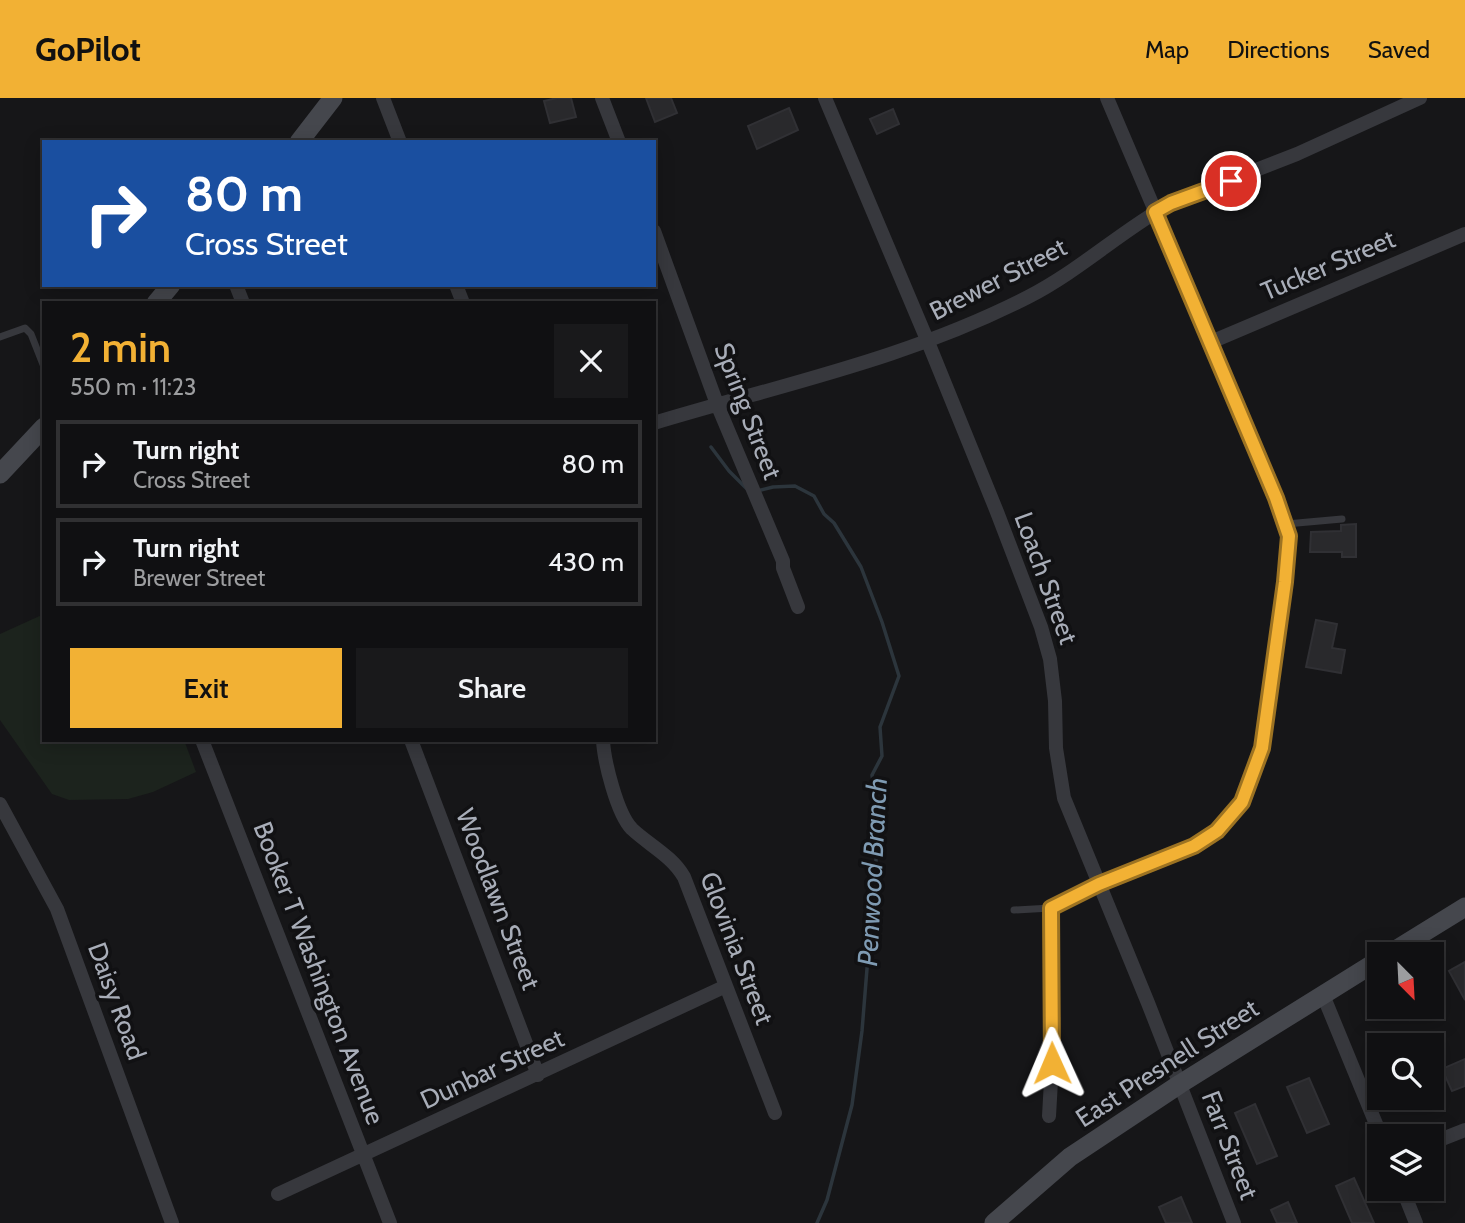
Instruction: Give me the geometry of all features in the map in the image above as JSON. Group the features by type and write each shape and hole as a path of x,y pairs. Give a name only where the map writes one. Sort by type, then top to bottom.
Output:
{"main road":[{"path":"301,140 333,98"},
{"path":"158,301 169,287"},
{"path":"0,474 42,428"},
{"path":"1408,942 1465,906"},
{"name":"East Presnell Street","path":"994,1223 1069,1157 1367,967"}],"street":[{"path":"383,98 399,140"},
{"path":"602,98 618,140"},
{"name":"Loach Street","path":"825,98 928,342 1046,642 1055,701 1057,765 1064,798 1180,1084"},
{"path":"1049,1116 1052,1063 1051,908 1099,884 1194,846 1217,831 1242,802 1262,748 1289,536 1211,342 1107,98"},
{"name":"Brewer Street","path":"656,422 804,382 928,342 1053,283 1171,203 1297,154 1420,98"},
{"name":"Tucker Street","path":"1211,342 1465,234"},
{"name":"Spring Street","path":"656,237 717,404 783,561 783,568 798,607"},
{"name":"Booker T Washington Avenue","path":"203,742 390,1223"},
{"name":"Woodlawn Street","path":"412,742 538,1075"},
{"name":"Glovinia Street","path":"603,742 609,777 630,827 679,867 775,1112"},
{"name":"Daisy Road","path":"0,804 57,909 172,1223"},
{"name":"Dunbar Street","path":"278,1194 726,986"},
{"path":"1322,995 1376,1124"},
{"name":"Farr Street","path":"1180,1084 1234,1223"},
{"path":"1444,1138 1465,1130"},
{"path":"1407,1201 1416,1223"}],"lane":[{"path":"0,337 25,328 31,334 42,363"},
{"path":"1285,524 1342,519"},
{"path":"1014,910 1051,908"}],"shaded area":[{"path":"42,615 42,742 185,742 196,772 153,792 128,799 69,800 52,794 0,720 0,634"}],"building":[{"path":"571,98 576,117 550,123 544,101"},
{"path":"646,98 671,98 677,113 655,122"},
{"path":"789,108 798,130 757,149 748,126"},
{"path":"893,109 899,124 877,134 870,119"},
{"path":"1356,524 1356,557 1342,557 1342,552 1310,552 1311,532 1341,531 1341,525"},
{"path":"1316,620 1337,624 1332,648 1345,650 1341,673 1306,667"},
{"path":"1465,962 1465,1000 1449,971"},
{"path":"1465,1059 1465,1086 1452,1091 1444,1068"},
{"path":"1309,1078 1329,1124 1307,1133 1287,1087"},
{"path":"1255,1104 1277,1156 1257,1164 1235,1113"},
{"path":"1354,1178 1374,1223 1352,1223 1336,1186"},
{"path":"1181,1197 1192,1223 1166,1223 1159,1207"},
{"path":"1288,1202 1297,1223 1277,1223 1271,1210"}],"waterway":[{"name":"Penwood Branch","path":"711,447 746,488"},
{"name":"Penwood Branch","path":"757,491 795,486 814,496 861,567 899,676 880,727 882,756 872,775 876,802 876,890 852,1105 827,1200 817,1223"}],"route":[{"path":"1052,1063 1051,908 1099,884 1194,846 1217,831 1242,802 1262,748 1289,536 1276,498 1155,212 1171,203 1231,181"}]}
